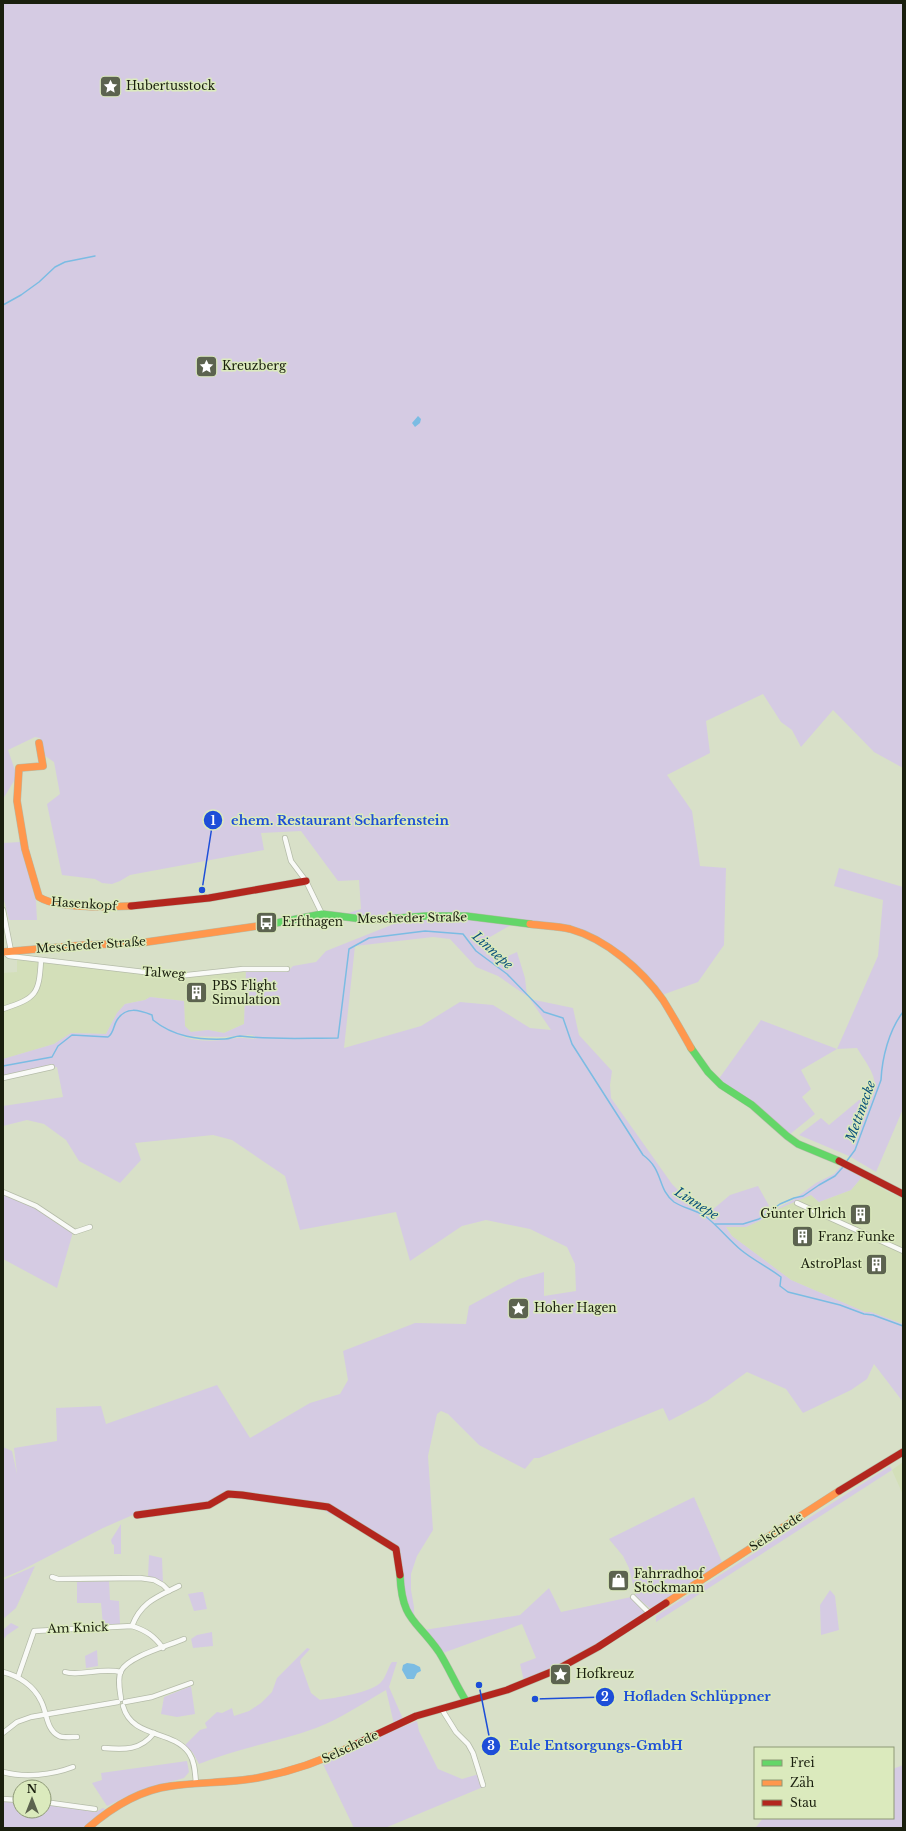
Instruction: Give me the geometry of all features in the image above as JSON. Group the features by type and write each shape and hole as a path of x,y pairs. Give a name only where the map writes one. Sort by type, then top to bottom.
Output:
{"street":[{"name":"Hasenkopf","path":"39,743 43,766 19,768 17,802 25,849 39,897 45,901 116,907 141,906 186,901 306,881"},
{"path":"286,838 292,860 306,881 322,914"},
{"path":"3,910 5,951"},
{"name":"Mescheder Straße","path":"5,951 84,945 140,943 230,929 282,923 322,914 370,920 426,916 466,916 576,931 610,947 630,963 654,988 667,1006 688,1045 716,1081 759,1111 794,1142 845,1164 903,1194"},
{"name":"Talweg","path":"5,951 9,956 178,976 243,968 287,969"},
{"path":"3,1009 25,1002 35,994 40,982 41,960"},
{"path":"3,1078 52,1067"},
{"path":"3,1192 41,1209 75,1232 90,1227"},
{"path":"797,1203 903,1251"},
{"name":"Selschede","path":"88,1828 104,1814 134,1797 170,1786 256,1778 292,1770 326,1759 404,1721 441,1708 507,1690 556,1670 598,1647 825,1500 903,1452"},
{"path":"137,1515 209,1504 228,1494 328,1507 396,1549 399,1558 400,1592 406,1610 438,1653 455,1686 466,1701"},
{"path":"52,1577 58,1579 140,1578 154,1580 163,1585 169,1591"},
{"path":"132,1626 136,1615 144,1604 179,1586"},
{"path":"633,1597 650,1614"},
{"name":"Am Knick","path":"18,1677 34,1630 132,1626 146,1630 155,1637 163,1648"},
{"path":"184,1639 128,1663 121,1672 119,1685 125,1713 131,1722 179,1744 187,1751 194,1763 196,1783"},
{"path":"65,1672 70,1674 100,1670 121,1672"},
{"path":"3,1672 18,1677 35,1691 41,1701 51,1730 55,1734 60,1737 77,1737"},
{"path":"3,1733 17,1722 46,1714 152,1697 191,1683"},
{"path":"441,1708 456,1732 466,1740 471,1749 483,1785"},
{"path":"104,1748 123,1750 135,1748 147,1742 154,1733"},
{"path":"3,1772 23,1775 58,1772 73,1767"},
{"path":"52,1803 95,1809"}],"shaded area":[{"path":"3,3 903,3 903,768 874,752 833,710 801,747 792,730 781,722 763,694 706,721 710,753 667,775 692,811 700,866 726,868 724,945 698,982 662,995 651,981 583,931 485,916 374,918 343,915 361,909 359,880 338,881 301,831 261,833 264,850 130,875 112,884 102,883 95,879 62,875 47,804 60,794 54,762 44,755 40,738 35,737 8,750 17,776 3,799"},
{"path":"20,842 36,901 37,920 9,920 3,896 3,843"},
{"path":"839,868 903,887 903,1109 876,1172 849,1156 799,1135 821,1118 829,1125 859,1100 871,1099 874,1092 874,1079 869,1067 857,1048 837,1049 878,956 883,900 834,886"},
{"path":"458,918 511,925 490,937 486,954 501,959 517,952 525,978 527,996 498,976 476,967 450,939 433,937 355,946 344,1048 421,1026 460,1002 493,1005 530,1028 551,1030 530,999 573,1008 579,1035 612,1071 610,1085 611,1098 672,1184 691,1203 711,1211 730,1195 758,1186 772,1211 793,1200 816,1183 834,1174 841,1166 862,1177 851,1190 819,1202 811,1195 778,1209 772,1215 746,1227 726,1227 732,1236 791,1280 865,1312 871,1312 903,1324 903,1402 874,1364 867,1379 851,1390 803,1413 786,1389 747,1372 707,1401 669,1421 663,1408 539,1458 534,1458 525,1469 479,1445 448,1414 441,1411 437,1414 428,1456 433,1530 417,1556 411,1574 414,1621 404,1603 397,1549 349,1521 328,1513 320,1507 242,1493 208,1503 135,1514 103,1528 22,1570 3,1578 3,1447 12,1451 17,1474 14,1448 57,1441 56,1408 101,1406 106,1424 217,1385 250,1438 310,1403 340,1394 348,1380 343,1351 415,1323 466,1324 469,1306 519,1279 544,1272 544,1296 576,1291 575,1264 567,1247 530,1229 486,1220 462,1226 410,1261 396,1212 300,1230 285,1176 232,1140 213,1135 135,1143 141,1160 120,1183 79,1161 66,1140 44,1124 27,1120 3,1126 3,1106 63,1097 57,1067 3,1076 3,1059 54,1044 71,1033 106,1034 117,1013 125,1004 145,1000 150,997 184,1001 185,1026 191,1032 208,1030 224,1033 244,1024 246,970 289,970 293,966 316,962 326,951 404,920","holes":["252,1035 258,1038 209,1041 195,1040 181,1036 222,1037"]},
{"path":"17,960 178,975 246,970 244,1024 224,1033 208,1030 191,1032 185,1027 184,1001 151,997 145,1000 125,1004 117,1013 106,1034 71,1033 54,1044 3,1059 3,973 17,972"},
{"path":"761,1020 837,1049 801,1070 811,1089 802,1097 815,1114 789,1135 718,1080"},
{"path":"862,1177 888,1192 903,1198 903,1324 871,1312 865,1312 791,1280 732,1236 726,1227 746,1227 772,1215 778,1209 811,1195 819,1202 851,1190"},
{"path":"3,1194 38,1208 73,1232 57,1288 3,1259"},
{"path":"903,1462 903,1495 892,1470"},
{"path":"890,1466 892,1470 656,1622 656,1616"},
{"path":"694,1497 722,1562 651,1609 636,1597 629,1568 623,1556 609,1539"},
{"path":"121,1524 121,1554 114,1554 114,1545 112,1544 111,1540"},
{"path":"149,1555 162,1558 163,1583 148,1576"},
{"path":"35,1566 16,1608 3,1619 3,1580"},
{"path":"109,1581 110,1600 119,1601 120,1624 103,1625 101,1603 77,1603 77,1582"},
{"path":"549,1588 561,1612 631,1597 644,1611 644,1614 575,1658 524,1681 520,1664 536,1658 522,1624 443,1653 424,1630 520,1615"},
{"path":"830,1590 835,1596 839,1630 821,1635 820,1605"},
{"path":"203,1592 207,1609 194,1611 188,1594"},
{"path":"11,1623 19,1627 7,1635 3,1640 3,1630"},
{"path":"212,1632 213,1646 193,1648 191,1639 197,1635"},
{"path":"307,1648 310,1649 300,1662 311,1693 320,1700 353,1694 370,1689 382,1681 392,1662 397,1662 389,1687 403,1719 394,1724 386,1690 324,1725 213,1758 199,1764 193,1753 185,1745 200,1730 207,1728 205,1723 217,1712 222,1713 232,1708 234,1716 249,1711 261,1703 272,1692 277,1678"},
{"path":"97,1650 98,1666 86,1668 85,1656"},
{"path":"191,1686 195,1714 177,1717 161,1714 164,1697"},
{"path":"417,1721 419,1731 438,1769 462,1779 479,1774 483,1787 385,1828 354,1828 323,1764"},
{"path":"187,1761 189,1772 184,1778 138,1791 107,1806 92,1783 102,1780 101,1773"},
{"path":"903,1765 903,1828 754,1828 762,1819 894,1819 894,1769"},
{"path":"3,1802 12,1803 12,1819 52,1819 52,1805 96,1812 103,1808 105,1809 84,1828 3,1828"}],"water":[{"path":"418,416 421,419 420,423 415,427 412,423"},
{"path":"407,1663 420,1667 421,1671 417,1673 414,1679 407,1679 402,1670 403,1665"}],"waterway":[{"path":"3,305 21,295 39,282 55,267 65,262 95,256"},
{"name":"Linnepe","path":"3,1066 52,1057 58,1046 72,1035 108,1037 121,1016 124,1013 133,1010 152,1015 153,1020 169,1030 178,1034 196,1038 225,1039 240,1036 276,1038 338,1038 349,949 369,938 425,931 463,934 476,951 507,974 544,1012 563,1018 572,1044 643,1155 650,1161 658,1173 665,1191 674,1202 705,1216 741,1250 781,1277 780,1286 788,1292 840,1305 903,1326"},
{"name":"Mettmecke","path":"846,1162 855,1150 881,1080 887,1044 894,1027 903,1012"},
{"name":"Mettmecke","path":"715,1224 743,1224 759,1219 780,1204 803,1196 835,1176 843,1167"}],"traffic: fast":[{"path":"271,924 322,914 370,920 426,916 466,916 530,924"},
{"path":"691,1048 708,1072 721,1085 752,1105 787,1136 798,1144 839,1161"},
{"path":"400,1575 401,1590 407,1611 439,1652 466,1701"}],"traffic: slow":[{"path":"39,743 43,766 19,768 17,801 25,849 39,897 58,904 97,907 131,906"},
{"path":"3,952 84,945 140,943 271,924"},
{"path":"530,924 570,929 597,940 622,957 645,978 663,1000 691,1048"},
{"path":"666,1603 839,1491"},
{"path":"88,1828 116,1807 148,1791 171,1786 236,1781 269,1776 306,1765 352,1746"}],"traffic: jam":[{"path":"131,906 209,898 306,881"},
{"path":"839,1161 903,1194"},
{"path":"839,1491 903,1452"},
{"path":"137,1515 209,1505 228,1494 328,1507 396,1549 400,1575"},
{"path":"352,1746 416,1716 507,1690 556,1670 598,1647 666,1603"}],"place":[{"name":"Hubertusstock","path":"111,86"},
{"name":"Kreuzberg","path":"207,366"},
{"name":"ehem. Restaurant Scharfenstein","path":"202,890"},
{"name":"Erfthagen","path":"266,922"},
{"name":"PBS Flight Simulation","path":"196,993"},
{"name":"Günter Ulrich","path":"861,1214"},
{"name":"Franz Funke","path":"802,1237"},
{"name":"AstroPlast","path":"877,1264"},
{"name":"Hoher Hagen","path":"518,1308"},
{"name":"Fahrradhof Stöckmann","path":"619,1581"},
{"name":"Hofkreuz","path":"561,1674"},
{"name":"Eule Entsorgungs-GmbH","path":"479,1685"},
{"name":"Hofladen Schlüppner","path":"535,1699"}]}
